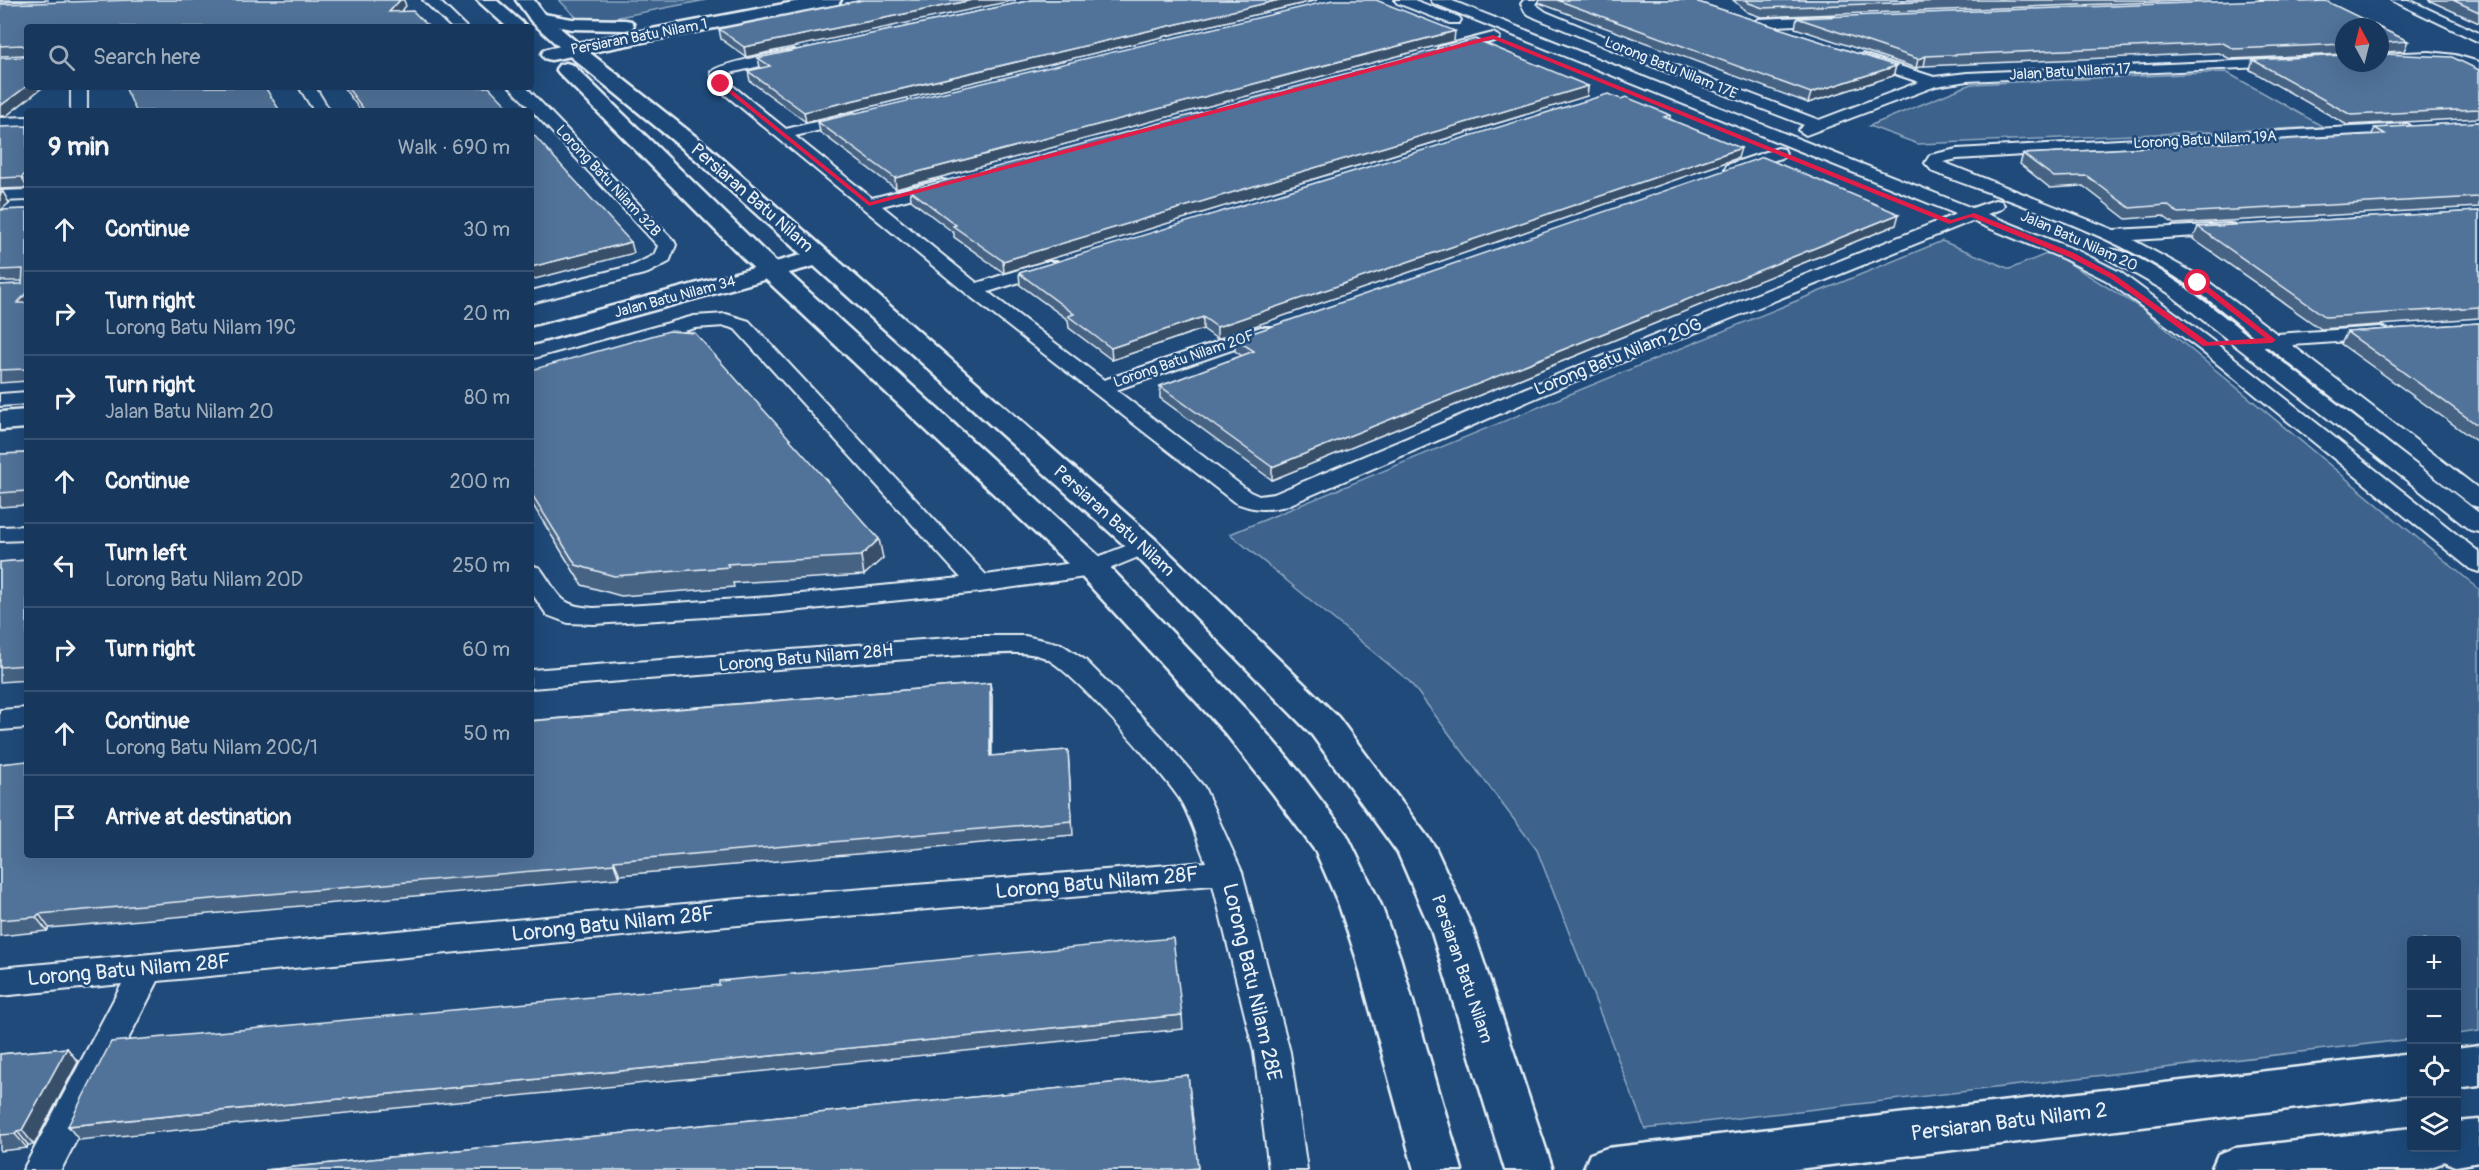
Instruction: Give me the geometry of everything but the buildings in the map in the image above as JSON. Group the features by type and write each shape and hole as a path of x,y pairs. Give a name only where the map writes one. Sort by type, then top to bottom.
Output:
{"main road":[{"path":"486,0 514,24"},
{"name":"Persiaran Batu Nilam","path":"525,0 549,40 763,262 1092,568 1239,724 1288,785 1333,846 1360,905 1378,957 1438,1170"},
{"name":"Persiaran Batu Nilam 1","path":"636,32 768,0"},
{"name":"Persiaran Batu Nilam 1","path":"549,40 636,32 832,0"},
{"path":"549,40 572,24 636,32"},
{"path":"600,72 609,56 636,32"},
{"name":"Persiaran Batu Nilam","path":"549,40 600,72 701,152 820,257 1144,546 1325,726 1415,847 1452,930 1529,1170"},
{"name":"Jalan Batu Nilam 34","path":"534,314 763,262 820,257"},
{"name":"Jalan Batu Nilam 34","path":"534,335 763,262"},
{"path":"0,421 24,419"},
{"path":"0,443 24,441"},
{"path":"2461,1068 2479,1066"},
{"name":"Persiaran Batu Nilam 2","path":"1607,1170 2407,1075"},
{"path":"2461,1143 2479,1141"},
{"path":"2235,1170 2407,1150"}],"street":[{"path":"430,0 456,24"},
{"path":"1402,0 1952,222"},
{"name":"Jalan Batu Nilam 20","path":"1438,0 1971,214 2071,255 2113,276 2206,345 2479,564"},
{"path":"1454,0 1477,3 1654,73 1816,131"},
{"path":"2398,0 2479,38"},
{"path":"2247,3 2307,1"},
{"name":"Lorong Batu Nilam 17E","path":"1530,2 1531,10 1541,15 1816,131"},
{"path":"1798,36 1754,21 1843,19"},
{"path":"1426,55 1493,37"},
{"path":"813,50 742,64 718,72 721,84 974,290 1100,388"},
{"path":"1849,53 1933,82"},
{"path":"2389,58 2443,56 2458,58 2479,67"},
{"name":"Jalan Batu Nilam 17","path":"1816,131 1933,82 1967,77 2335,60"},
{"path":"1654,73 1657,80 1696,95 1692,98 1680,99"},
{"path":"79,90 79,108"},
{"path":"309,90 320,108"},
{"name":"Lorong Batu Nilam 32B","path":"521,90 667,245 662,258 641,269 534,296"},
{"path":"783,134 862,115"},
{"path":"0,123 24,122"},
{"name":"Lorong Batu Nilam 19A","path":"1931,171 1936,159 1957,154 2424,128"},
{"path":"1711,177 1778,153"},
{"path":"1931,171 1939,168 2113,235 2161,258 2272,340 2479,500"},
{"name":"Jalan Batu Nilam 20","path":"1931,171 1995,205 2027,218"},
{"path":"869,204 961,180"},
{"path":"0,196 24,195"},
{"name":"Lorong Batu Nilam 20G","path":"1100,388 1242,497 1256,503 1278,501 1566,378 1995,205"},
{"path":"2113,235 2244,228"},
{"name":"Jalan Batu Nilam 20","path":"2081,240 2126,260 2175,288 2479,525"},
{"path":"974,290 1064,262"},
{"path":"534,366 694,322 726,320 742,325 980,584"},
{"name":"Lorong Batu Nilam 20F","path":"1100,388 1287,324"},
{"path":"2206,345 2399,332"},
{"path":"0,399 24,398"},
{"path":"2451,478 2479,476"},
{"path":"0,534 24,532"},
{"path":"534,577 556,609 568,615 771,605 980,584 1092,568 1144,546"},
{"name":"Lorong Batu Nilam 28H","path":"534,679 974,645 1025,645 1052,650 1075,666"},
{"name":"Lorong Batu Nilam 28E","path":"1075,666 1150,743 1193,795 1226,872 1272,1052 1288,1170"},
{"path":"0,720 24,718"},
{"name":"Lorong Batu Nilam 28F","path":"0,982 727,913 1226,872"},
{"path":"42,1170 147,969"}],"shaded area":[{"path":"559,0 706,0 583,24"},
{"path":"2226,72 2324,127 1918,144 1869,126 1971,84"},
{"path":"1942,241 2010,269 2051,252 2141,308 2479,589 2479,1031 2461,1033 2461,936 2407,936 2407,1039 1645,1129 1537,850 1410,682 1230,534"}],"route":[{"path":"721,84 869,204 1493,37 1952,222 1971,214 2071,255 2113,276 2206,345 2272,340 2198,283"}]}
